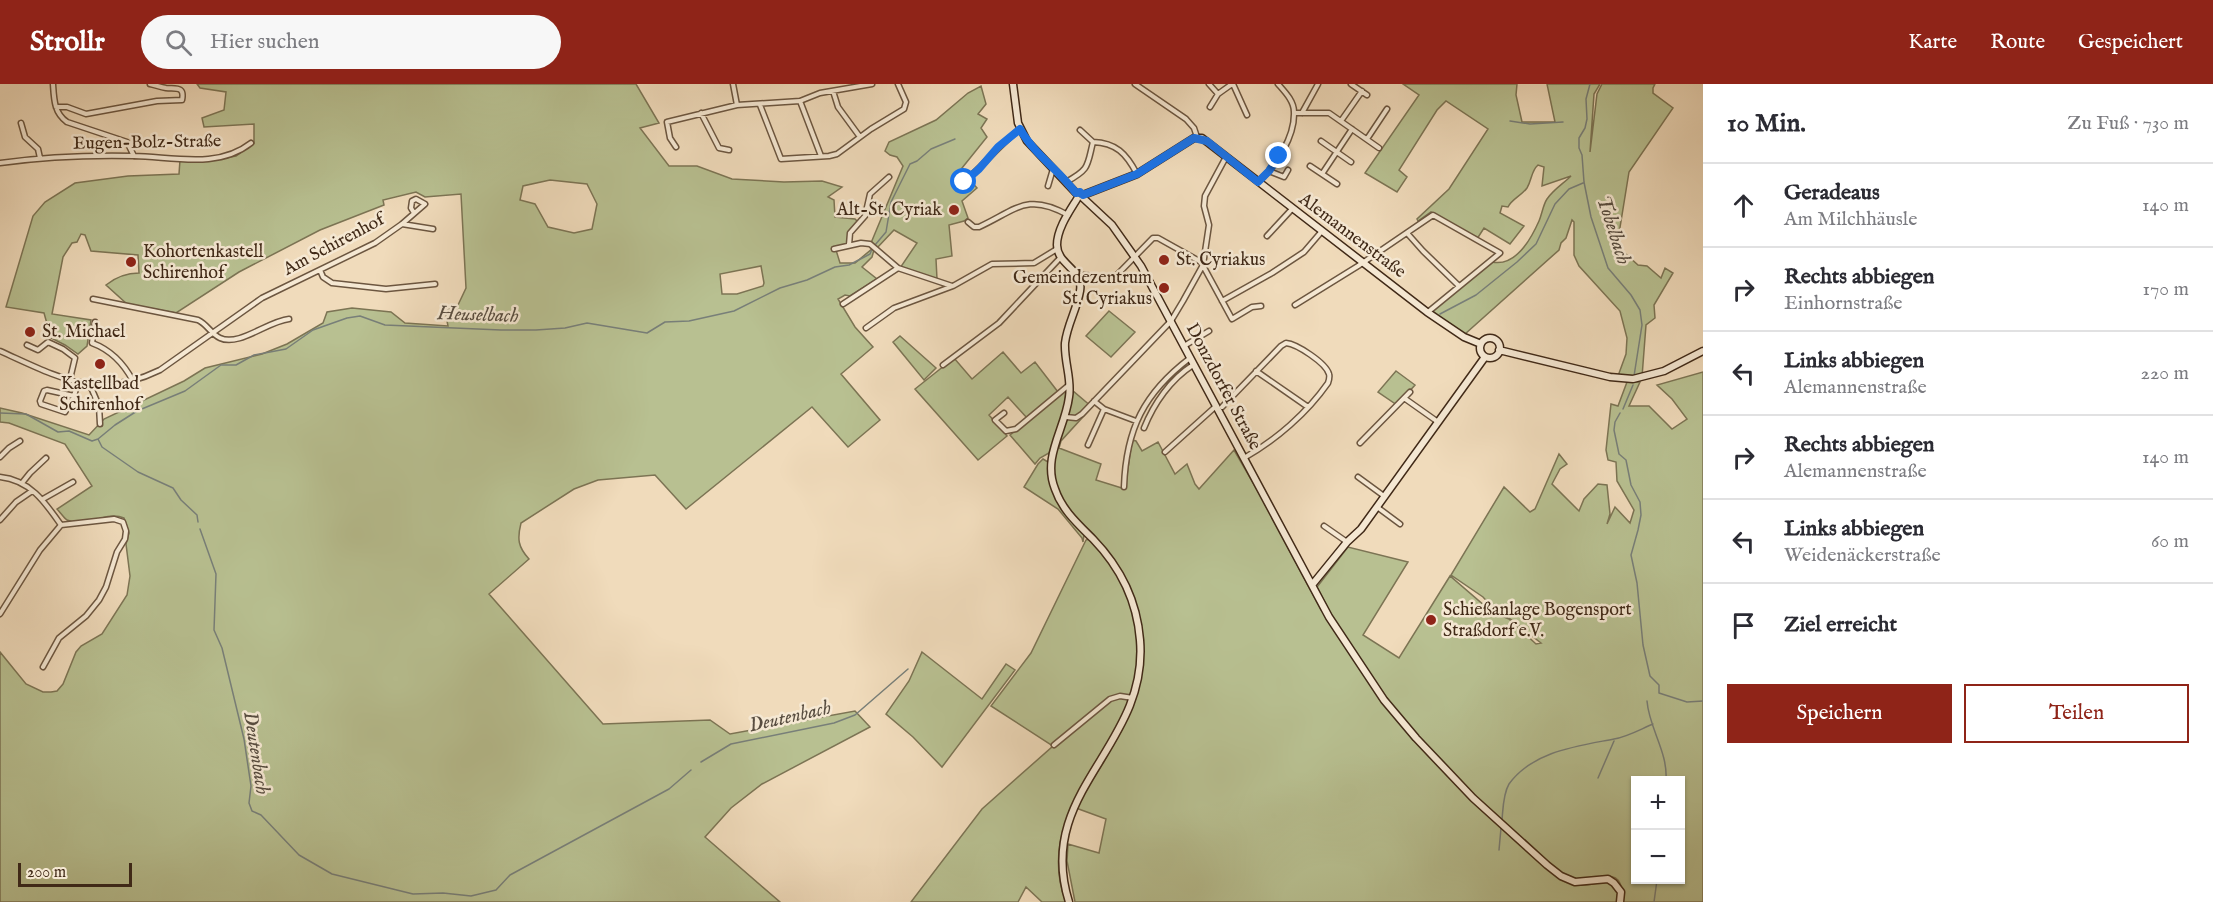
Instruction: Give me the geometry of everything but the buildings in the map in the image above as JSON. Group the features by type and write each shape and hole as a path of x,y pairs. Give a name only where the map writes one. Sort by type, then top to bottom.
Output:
{"main road":[{"path":"1013,84 1020,129"},
{"name":"Donzdorfer Straße","path":"1020,129 1027,141 1053,169 1112,225 1135,257 1193,365 1219,407 1243,458 1320,601 1344,642 1384,700 1466,792 1523,845 1560,876 1578,883 1608,879 1618,888 1620,902"},
{"path":"1069,902 1063,881 1062,856 1068,820 1080,794 1117,736 1134,698 1140,665 1140,642 1131,599 1120,575 1109,558 1065,508 1052,481 1051,458 1066,417 1070,384 1065,343 1080,290 1078,276 1061,257 1057,248 1059,234 1080,196 1137,174 1197,137"},
{"name":"Alemannenstraße","path":"1197,137 1207,141 1427,312 1464,337 1481,344 1485,340 1493,339 1499,344 1499,350 1610,377 1633,379 1652,376 1703,351"},
{"path":"1481,344 1481,352 1485,357"},
{"path":"1485,357 1494,357 1499,350"},
{"path":"1312,585 1347,542 1361,529 1485,357"}],"street":[{"path":"53,84 56,107 60,117 67,122 127,142 134,156"},
{"path":"56,107 67,107 86,114 157,101 182,100 184,96 177,87 164,88 150,84"},
{"path":"733,84 737,105"},
{"path":"676,147 670,138 667,122 737,105 800,101 833,91 873,84"},
{"path":"760,105 781,159 821,157 837,154 904,108 906,102 898,84"},
{"path":"1135,84 1186,119 1197,137"},
{"path":"1209,84 1218,94"},
{"path":"1210,107 1218,94 1232,84 1247,115"},
{"path":"1302,113 1318,84"},
{"path":"1351,84 1367,94"},
{"path":"1258,182 1269,171 1286,142 1294,113 1288,96 1280,85"},
{"path":"833,91 838,107 860,137"},
{"path":"1341,121 1362,91"},
{"path":"800,101 821,157"},
{"path":"1367,139 1387,109"},
{"path":"701,113 719,148 729,150"},
{"path":"1294,113 1329,113 1379,148"},
{"path":"21,123 25,137 38,149 40,158"},
{"path":"964,182 998,147 1020,129"},
{"path":"1322,174 1352,129"},
{"path":"1080,130 1093,142 1117,147 1137,174"},
{"path":"1321,141 1351,162"},
{"path":"1066,182 1086,170 1093,142"},
{"name":"Eugen-Bolz-Straße","path":"0,163 40,158 134,156 220,158 239,152 251,143"},
{"path":"1066,417 1078,418 1171,321 1203,265 1209,225 1204,206 1205,196 1226,157"},
{"path":"1310,166 1337,184"},
{"path":"1048,186 1053,169"},
{"path":"1269,171 1284,177 1288,170"},
{"path":"849,244 850,232 865,216 870,194 889,177"},
{"path":"968,222 979,226 1022,206 1034,203 1049,204 1068,215"},
{"path":"1268,236 1292,209"},
{"name":"Am Schirenhof","path":"0,351 47,372 90,385 116,385 133,381 160,370 262,298 375,243 414,213"},
{"path":"1295,305 1433,215 1500,253 1427,312"},
{"name":"Am Schirenhof","path":"402,224 433,229"},
{"path":"1222,301 1304,252 1322,231"},
{"path":"1407,233 1459,286"},
{"path":"1078,276 1083,274 1102,280 1112,280 1153,238 1158,238 1197,259 1203,265 1232,319 1252,307 1261,306"},
{"path":"834,249 849,244 870,244 898,268 953,286"},
{"path":"866,328 894,308 953,286 993,264 1034,263 1057,248"},
{"path":"943,365 999,323 1061,257"},
{"path":"843,304 898,268"},
{"path":"320,270 323,277 332,283 395,289 435,284"},
{"path":"93,299 198,320 205,323 219,338 236,339 278,320 289,319"},
{"path":"95,322 92,343 107,350 118,359 133,381"},
{"path":"1183,346 1209,331"},
{"path":"27,345 38,350 48,342 70,353 75,358 70,379"},
{"path":"1165,452 1219,407 1281,346 1286,343 1299,347 1324,366 1329,376 1328,384 1308,407 1265,446 1243,458"},
{"path":"1124,487 1128,447 1136,421 1157,388 1190,358"},
{"path":"1144,428 1152,409 1162,395 1177,377 1193,365"},
{"path":"1256,371 1308,407"},
{"path":"74,396 47,390 44,391 40,401 41,404 65,412 74,396 78,382"},
{"path":"1004,412 995,420 1006,431 1016,429 1070,384"},
{"path":"90,385 99,406 100,424"},
{"path":"1360,443 1410,392"},
{"path":"1404,399 1438,422"},
{"path":"1094,401 1104,409 1136,421"},
{"path":"1088,445 1104,409"},
{"path":"0,457 20,441"},
{"path":"22,483 46,458"},
{"path":"0,477 15,480 32,490 43,499 61,525"},
{"path":"1358,477 1384,496"},
{"path":"43,499 73,482"},
{"path":"0,520 16,502 32,490"},
{"path":"1376,507 1400,524"},
{"path":"0,614 40,549 61,525 119,519 123,522 126,531 125,539 117,552 106,587 99,600 86,616 59,638 43,667"},
{"path":"1324,526 1347,542"},
{"path":"1054,746 1110,699 1120,696 1134,698"}],"green space":[{"path":"197,84 636,84 659,123 640,128 669,166 697,166 732,179 784,182 822,181 842,187 828,197 834,200 835,217 855,219 859,223 850,230 847,244 836,250 840,263 855,263 872,249 874,250 872,257 862,267 877,279 850,296 845,295 838,299 855,327 873,347 841,374 880,420 848,447 812,407 686,509 655,475 598,480 574,489 521,523 519,542 529,559 489,594 603,724 710,720 730,734 855,711 870,727 762,784 731,808 705,837 780,902 0,902 0,652 26,684 43,692 57,691 63,684 76,652 81,646 102,634 127,595 130,576 126,544 129,533 124,518 110,516 81,522 67,520 57,509 92,486 65,444 9,423 0,422 0,408 89,435 104,419 184,381 205,368 262,354 287,344 323,323 327,312 352,308 391,312 405,323 448,326 445,311 458,305 466,288 461,194 425,197 416,192 383,200 384,205 320,230 239,272 176,313 127,304 106,285 121,276 139,273 138,255 91,251 85,235 81,234 63,257 52,314 91,320 87,346 78,354 51,338 44,313 6,307 33,216 45,202 75,183 128,176 179,174 180,160 214,160 236,156 254,143 254,124 204,127 202,118 224,110 226,92 200,88","holes":["550,180 587,184 597,204 592,229 574,233 548,227 535,204 520,200 523,186","761,266 763,286 737,294 722,294 720,274"]},
{"path":"1403,84 1517,84 1516,95 1522,122 1555,122 1547,84 1600,84 1594,94 1590,152 1597,94 1602,84 1655,84 1653,93 1673,108 1629,172 1617,246 1638,265 1647,266 1661,278 1665,268 1673,273 1654,305 1655,318 1646,325 1642,377 1618,376 1626,354 1627,338 1620,311 1579,266 1574,255 1574,222 1572,220 1559,250 1465,334 1430,312 1492,262 1508,260 1515,256 1527,243 1536,228 1547,199 1571,176 1542,186 1544,167 1538,165 1536,167 1525,191 1508,207 1502,206 1500,213 1524,226 1510,244 1484,228 1477,239 1431,212 1418,221 1417,219 1449,189 1488,129 1446,101 1437,110 1399,170 1407,177 1397,192 1365,173 1419,95"},
{"path":"981,86 986,104 978,114 987,119 981,128 987,137 962,168 977,188 962,201 968,218 949,225 952,256 936,259 937,279 900,268 917,243 894,230 877,248 871,243 903,166 897,157 885,151 889,142 936,120 968,93"},
{"path":"1109,311 1135,332 1111,357 1086,336"},
{"path":"900,336 936,368 924,380 893,342"},
{"path":"1003,352 1021,373 1035,362 1058,392 1027,418 1008,397 989,415 1007,436 978,460 915,389 954,358 972,379"},
{"path":"1396,371 1415,385 1397,405 1378,392"},
{"path":"1703,372 1703,902 1622,902 1622,889 1619,881 1614,877 1576,879 1555,868 1572,883 1579,885 1610,883 1617,892 1618,902 1075,902 1067,861 1068,844 1099,853 1106,819 1076,808 1129,715 1136,695 1142,655 1138,614 1123,575 1070,512 1055,485 1053,465 1057,444 1073,391 1092,407 1061,441 1059,448 1101,464 1096,480 1125,489 1132,440 1136,441 1142,451 1158,442 1175,474 1187,464 1199,489 1234,450 1321,610 1329,617 1332,616 1317,587 1348,547 1408,562 1363,635 1399,658 1450,576 1492,612 1509,619 1536,644 1541,643 1451,575 1504,487 1530,512 1535,509 1559,454 1567,464 1560,469 1552,484 1579,511 1584,499 1598,484 1607,485 1610,514 1607,524 1615,507 1630,523 1634,510 1617,481 1616,462 1608,460 1606,450 1611,404 1618,406 1627,382 1640,382 1629,406 1649,406 1672,429 1687,419 1672,399 1657,385"},
{"path":"1066,389 1064,414 1049,453 1035,464 1010,435"},
{"path":"1043,459 1048,462 1051,483 1058,502 1084,535 1083,542 1058,509 1024,487"},
{"path":"1089,539 1118,575 1131,608 1138,643 1137,679 1126,713 1074,802 1065,826 1059,850 1059,875 1066,902 1042,902 1026,887 1018,902 911,902 982,809 1053,746 991,706 1031,653 1086,540"},
{"path":"922,652 982,699 1006,664 1015,670 942,767 913,737 886,714 909,681"}],"waterway":[{"name":"Tobelbach","path":"1590,84 1586,99 1587,119 1579,138 1584,182 1591,217 1608,268 1631,295 1640,310 1642,325 1634,376"},
{"path":"1510,121 1530,124 1563,122"},
{"name":"Heuselbach","path":"875,245 886,232 891,202 910,164 931,149 955,139"},
{"path":"1440,314 1476,295 1517,262 1536,244 1555,204 1569,189 1583,183"},
{"name":"Heuselbach","path":"98,439 137,411 185,391 221,365 236,365 254,355 286,349 313,330 347,318 360,316 385,325 501,330 565,328 587,323 647,333 665,322 689,321 734,311 780,288 807,280 835,267 849,265 870,254 872,249"},
{"name":"Tobelbach","path":"1623,409 1633,385"},
{"name":"Deutenbach","path":"0,413 26,414 58,432 69,431 92,441 98,439 102,447 138,472 173,488 181,500 197,515 198,522"},
{"name":"Tobelbach","path":"1620,413 1614,430 1619,454 1626,460 1631,485 1640,502 1641,515 1631,555 1637,583 1643,645 1650,676 1659,685 1659,693 1687,702 1703,701"},
{"name":"Deutenbach","path":"200,529 216,574 214,630 222,648 244,739 251,786 249,803 252,811 261,815 299,855 332,874 413,894 443,893 471,896 496,890 510,875 669,789 691,770"},
{"name":"Deutenbach","path":"701,762 731,744 834,723 855,715 908,669"},
{"name":"Tobelbach","path":"1647,701 1648,711 1664,760 1666,776"},
{"path":"1502,820 1507,788 1530,764 1557,752 1619,738 1653,724"},
{"path":"1598,778 1614,741"},
{"path":"1499,850 1501,828"},
{"name":"Tobelbach","path":"1654,902 1656,884"}],"place":[{"name":"Alt-St. Cyriak","path":"954,210"},
{"name":"St. Cyriakus","path":"1164,260"},
{"name":"Kohortenkastell Schirenhof","path":"131,262"},
{"name":"Gemeindezentrum St. Cyriakus","path":"1164,288"},
{"name":"St. Michael","path":"30,332"},
{"name":"Kastellbad Schirenhof","path":"100,364"},
{"name":"Schießanlage Bogensport Straßdorf e.V.","path":"1431,620"}],"route":[{"path":"964,182 979,169 992,152 1020,129 1027,141 1053,169 1076,193 1080,192 1083,195 1137,174 1197,137 1207,141 1258,182 1279,156"}]}
